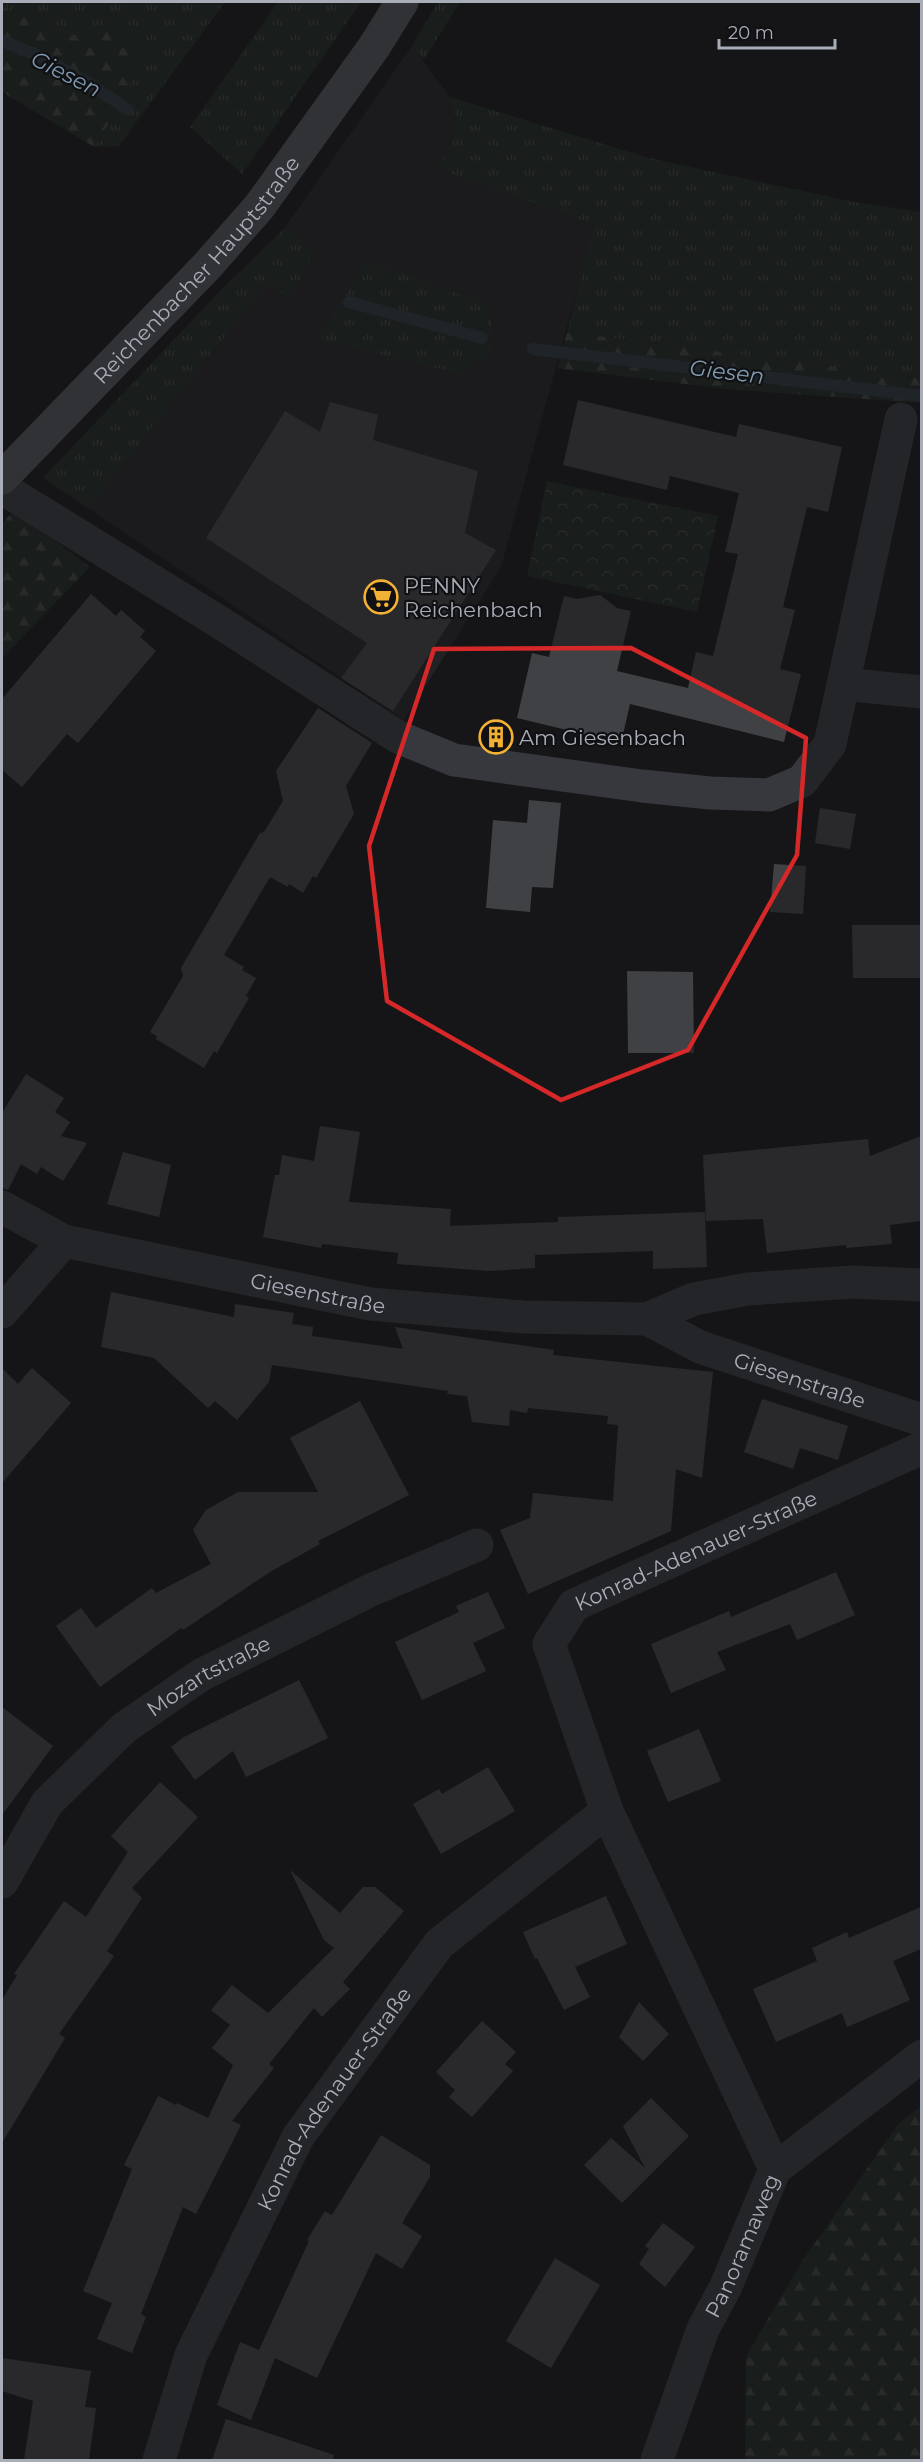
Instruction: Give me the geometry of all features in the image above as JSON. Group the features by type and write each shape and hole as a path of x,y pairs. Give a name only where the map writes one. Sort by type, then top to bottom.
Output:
{"main road":[{"name":"Reichenbacher Hauptstraße","path":"2,478 207,266 259,207 374,47 402,2"}],"street":[{"path":"2,488 216,620 398,737 454,760 642,786 710,793 769,795 802,781 830,744 901,419"},
{"path":"843,684 921,692"},
{"name":"Giesenstraße","path":"2,1207 64,1241 370,1304 523,1317 648,1319 694,1299 748,1289 853,1282 921,1285"},
{"path":"2,1312 64,1241"},
{"name":"Giesenstraße","path":"648,1319 700,1347 921,1420"},
{"name":"Konrad-Adenauer-Straße","path":"775,2169 607,1811 549,1644 574,1605 921,1448"},
{"name":"Mozartstraße","path":"2,1882 47,1803 124,1728 201,1675 371,1590 477,1545"},
{"name":"Konrad-Adenauer-Straße","path":"159,2460 191,2355 298,2137 439,1944 607,1811"},
{"name":"Panoramaweg","path":"657,2460 703,2329 726,2286 775,2169 921,2056"}],"highlighted area":[{"path":"631,648 806,738 797,855 688,1050 561,1100 387,1001 369,846 434,649"}],"shaded area":[{"path":"412,46 450,97 458,128 439,169 595,224 501,567 404,720 43,478 222,289 284,229"}],"green space":[{"path":"2,2 225,2 119,146 94,147 126,96 68,36 2,7"},
{"path":"47,2 79,2 65,17"},
{"path":"278,2 361,2 242,174 190,127"},
{"path":"438,2 460,2 424,60 412,46"},
{"path":"2,7 68,36 125,26 140,53 126,96 94,147 2,92"},
{"path":"450,97 649,158 854,202 921,212 921,378 567,332 594,224 438,169 458,128"},
{"path":"284,229 316,252 288,298 269,281 88,508 43,478 222,289"},
{"path":"367,261 487,304 492,329 489,353 461,374 317,339"},
{"path":"567,332 921,378 921,403 725,389 557,368"},
{"path":"547,481 718,516 697,612 527,576"},
{"path":"14,510 90,567 2,658 2,524"},
{"path":"921,2106 921,2460 745,2460 746,2356 803,2260 899,2123"}],"building":[{"path":"578,400 736,437 739,424 842,447 828,512 807,507 783,607 795,610 780,669 801,674 784,742 630,704 621,743 517,718 532,653 549,657 564,596 577,599 600,595 617,608 631,611 617,671 688,688 696,652 713,656 738,554 725,552 739,493 670,476 667,490 563,465"},
{"name":"PENNY Reichenbach","path":"330,402 378,415 373,440 478,471 465,533 496,550 393,711 341,678 367,643 206,538 285,411 320,432"},
{"path":"91,594 116,616 121,610 145,631 140,637 156,651 78,743 67,734 22,787 2,770 2,699"},
{"path":"318,708 372,743 346,786 354,814 316,878 313,876 303,893 289,884 288,887 270,877 224,955 244,967 242,970 256,978 246,996 249,998 217,1053 214,1051 204,1068 156,1039 157,1036 150,1032 183,976 181,968 260,833 264,832 283,801 276,771"},
{"path":"529,800 561,803 553,888 532,887 530,912 486,908 493,820 527,823"},
{"path":"820,808 856,814 850,849 815,843"},
{"path":"774,864 806,866 803,914 770,912"},
{"path":"852,925 920,925 921,978 853,978"},
{"path":"627,971 693,972 694,1053 628,1053"},
{"path":"26,1074 64,1098 55,1112 70,1122 61,1136 87,1143 63,1181 41,1167 37,1174 21,1164 8,1190 2,1188 2,1113"},
{"path":"320,1126 360,1132 349,1202 451,1209 450,1226 558,1222 558,1217 705,1212 707,1267 653,1269 653,1251 535,1255 535,1268 489,1271 397,1264 398,1253 322,1244 321,1248 263,1237 275,1175 279,1175 282,1155 314,1161"},
{"path":"921,1136 921,1221 890,1225 892,1244 846,1248 846,1245 767,1253 763,1219 706,1221 703,1155 868,1139 870,1156"},
{"path":"123,1152 171,1165 159,1217 107,1204"},
{"path":"111,1292 234,1317 235,1304 294,1313 292,1324 313,1327 312,1336 403,1349 395,1327 554,1350 553,1355 713,1372 702,1478 676,1469 671,1531 528,1594 500,1530 530,1518 533,1493 613,1501 618,1425 607,1424 608,1416 528,1408 527,1413 510,1410 509,1426 472,1422 467,1396 447,1394 448,1391 272,1365 269,1382 237,1420 215,1401 208,1408 154,1358 101,1347"},
{"path":"2,1368 18,1384 32,1368 71,1403 2,1483"},
{"path":"762,1399 848,1426 838,1460 800,1448 793,1469 744,1452"},
{"path":"360,1401 409,1495 318,1541 320,1544 270,1572 183,1630 181,1628 100,1687 56,1626 81,1608 96,1628 152,1588 156,1593 211,1564 193,1530 206,1510 238,1492 318,1492 290,1438"},
{"path":"836,1572 855,1615 797,1640 790,1624 717,1652 726,1670 671,1693 651,1644 729,1611 731,1617"},
{"path":"488,1592 505,1628 473,1643 486,1671 422,1700 395,1642 459,1612 456,1606"},
{"path":"299,1680 328,1738 246,1777 233,1751 195,1780 171,1747 184,1737"},
{"path":"2,1707 53,1746 2,1815"},
{"path":"699,1729 721,1781 668,1802 647,1751"},
{"path":"488,1767 515,1811 441,1854 413,1804 439,1789 442,1794"},
{"path":"160,1782 198,1817 132,1888 142,1898 107,1951 114,1956 59,2034 65,2038 2,2143 2,2000 17,1975 14,1974 64,1901 86,1917 128,1852 111,1836"},
{"path":"290,1870 340,1913 363,1887 375,1887 404,1911 343,1982 350,1989 322,2017 314,2008 269,2064 274,2068 232,2121 241,2125 196,2214 183,2207 141,2314 146,2317 132,2353 97,2339 112,2303 83,2291 132,2169 124,2165 158,2096 208,2118 233,2065 212,2048 230,2025 211,2010 232,1985 268,2013 334,1948 324,1940"},
{"path":"606,1896 627,1944 575,1967 590,1997 564,2010 537,1958 535,1959 523,1932"},
{"path":"921,1907 921,1949 893,1961 910,2000 847,2027 842,2013 776,2042 753,1989 817,1961 812,1948 847,1932 849,1938"},
{"path":"639,2002 669,2034 643,2061 619,2037"},
{"path":"482,2021 516,2052 505,2064 513,2071 472,2117 449,2097 455,2090 436,2072"},
{"path":"651,2098 689,2136 622,2203 584,2165 611,2138 645,2168 623,2126"},
{"path":"381,2135 430,2165 430,2177 402,2223 422,2236 402,2269 376,2253 317,2378 275,2358 251,2420 217,2405 240,2342 259,2350 309,2241 307,2240 325,2211 332,2215"},
{"path":"663,2223 695,2247 665,2287 639,2264 649,2249 645,2246"},
{"path":"555,2258 600,2285 551,2368 506,2341"},
{"path":"2,2358 91,2371 85,2407 96,2408 89,2460 24,2460 33,2401 2,2391"},
{"path":"226,2419 334,2455 333,2460 212,2460"}],"waterway":[{"name":"Giesen","path":"2,41 67,71 128,110"},
{"name":"Giesen","path":"349,302 482,338"},
{"name":"Giesen","path":"533,349 922,396"}],"place":[{"name":"PENNY Reichenbach","path":"381,597"},
{"name":"Am Giesenbach","path":"496,737"}]}
